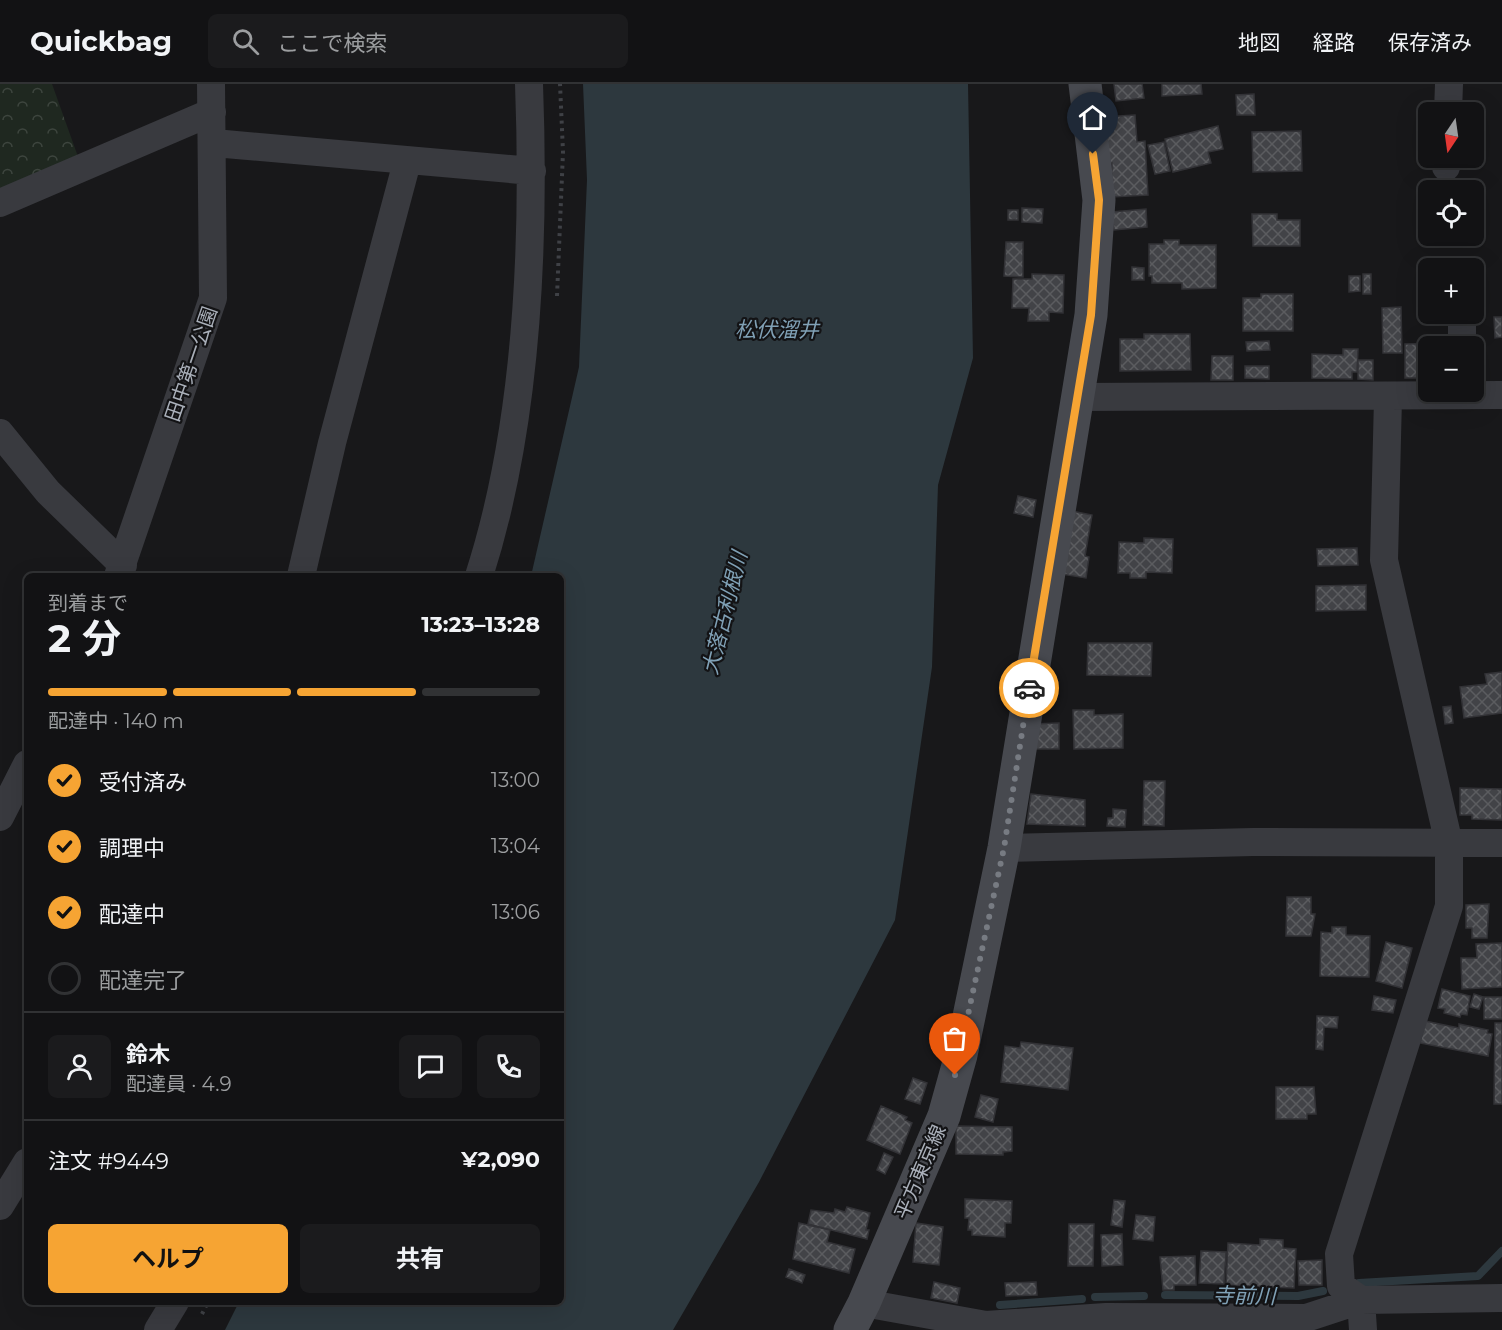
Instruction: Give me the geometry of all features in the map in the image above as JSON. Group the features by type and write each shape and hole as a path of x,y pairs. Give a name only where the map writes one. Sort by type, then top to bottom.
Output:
{"main road":[{"name":"平方東京線","path":"857,1316 944,1116 961,1055 1004,848 1055,524 1079,397 1096,269 1099,200 1084,84"}],"street":[{"name":"田中第一公園","path":"120,571 213,297 214,143 211,84"},
{"path":"480,573 493,534 519,384 532,171 530,84"},
{"path":"1448,102 1449,84"},
{"path":"0,203 212,112"},
{"path":"214,143 407,162 532,171"},
{"path":"301,573 332,442 407,162"},
{"path":"1484,395 1502,396"},
{"path":"1079,397 1418,396"},
{"path":"1361,1300 1341,1286 1338,1254 1449,906 1449,844 1438,785 1384,560 1388,398"},
{"path":"0,433 48,492 120,571"},
{"path":"8,811 24,771"},
{"path":"1004,848 1253,842 1502,843"},
{"path":"0,1205 24,1167"},
{"path":"857,1316 986,1328 1106,1317 1306,1318 1361,1300 1502,1298"},
{"path":"1361,1300 1363,1330"},
{"path":"158,1330 173,1305"}],"green space":[{"path":"0,84 52,84 82,168 0,203"}],"water":[{"name":"松伏溜井","path":"583,84 968,84 973,358 938,485 932,667 895,920 759,1182 673,1330 225,1330 238,1305 564,1305 564,573 532,573 579,367 587,180"}],"building":[{"path":"1114,84 1142,84 1144,98 1116,101"},
{"path":"1162,84 1201,84 1202,94 1162,96"},
{"path":"1254,94 1255,115 1237,115 1236,95"},
{"path":"1135,115 1137,142 1145,141 1148,195 1111,197 1112,163 1108,163 1102,117"},
{"path":"1218,126 1223,149 1208,152 1211,163 1173,172 1165,139"},
{"path":"1301,131 1302,171 1253,172 1252,132"},
{"path":"1164,142 1170,171 1155,174 1148,145"},
{"path":"1022,208 1043,209 1042,223 1022,222"},
{"path":"1146,209 1147,227 1114,230 1112,212"},
{"path":"1008,210 1018,210 1018,220 1008,220"},
{"path":"1252,214 1277,214 1277,220 1300,220 1300,246 1253,246"},
{"path":"1164,240 1179,240 1179,245 1216,245 1216,288 1182,289 1182,283 1152,283 1152,276 1149,276 1149,244 1164,244"},
{"path":"1006,242 1023,242 1023,277 1004,276"},
{"path":"1132,267 1144,268 1144,280 1132,280"},
{"path":"1032,274 1064,275 1063,313 1049,312 1049,321 1028,321 1029,308 1012,308 1013,279 1032,279"},
{"path":"1363,274 1371,274 1371,294 1363,294"},
{"path":"1349,276 1360,276 1360,291 1349,292"},
{"path":"1261,294 1293,294 1293,331 1243,331 1243,298 1261,298"},
{"path":"1401,307 1402,353 1383,353 1382,308"},
{"path":"1494,317 1502,317 1502,337 1495,338"},
{"path":"1144,334 1190,334 1191,370 1120,371 1120,339 1144,339"},
{"path":"1269,341 1270,350 1247,351 1246,342"},
{"path":"1405,344 1418,344 1418,378 1405,378"},
{"path":"1343,349 1358,349 1357,372 1352,372 1352,379 1312,378 1312,354 1343,355"},
{"path":"1212,356 1233,356 1233,380 1211,380"},
{"path":"1358,360 1373,360 1373,380 1358,379"},
{"path":"1245,366 1269,366 1269,379 1245,378"},
{"path":"1018,496 1036,500 1033,517 1014,513"},
{"path":"1067,510 1092,515 1085,556 1089,557 1086,578 1055,573"},
{"path":"1144,538 1173,539 1172,573 1146,572 1146,578 1130,578 1130,573 1118,573 1119,542 1144,543"},
{"path":"1357,548 1358,565 1318,566 1317,549"},
{"path":"1366,585 1366,610 1316,611 1316,586"},
{"path":"1088,643 1152,643 1151,676 1087,675"},
{"path":"1502,672 1502,713 1464,718 1460,687 1487,684 1485,674"},
{"path":"1451,706 1453,723 1445,724 1443,707"},
{"path":"1073,710 1094,710 1094,715 1123,714 1123,748 1074,749"},
{"path":"1059,723 1059,749 1032,749 1032,724"},
{"path":"1144,781 1165,781 1164,826 1143,825"},
{"path":"1460,788 1502,789 1502,820 1472,819 1472,815 1460,815"},
{"path":"1031,794 1085,800 1085,826 1027,824"},
{"path":"1113,809 1126,810 1125,827 1107,826 1108,818 1113,818"},
{"path":"1287,897 1311,897 1311,914 1315,914 1311,936 1286,936"},
{"path":"1489,904 1487,938 1472,938 1472,928 1466,928 1466,905"},
{"path":"1332,927 1346,927 1346,935 1370,936 1369,977 1320,976 1321,932 1332,933"},
{"path":"1386,942 1412,948 1402,988 1376,981"},
{"path":"1502,943 1502,987 1462,989 1461,958 1477,958 1476,944"},
{"path":"1442,989 1470,996 1467,1015 1461,1014 1460,1017 1444,1013 1445,1009 1438,1008"},
{"path":"1474,994 1483,997 1479,1009 1470,1007"},
{"path":"1374,996 1396,1000 1393,1013 1372,1010"},
{"path":"1484,997 1502,997 1502,1019 1484,1019"},
{"path":"1317,1016 1338,1017 1337,1028 1324,1027 1323,1050 1316,1049"},
{"path":"1425,1021 1459,1028 1459,1024 1488,1030 1487,1033 1492,1034 1488,1056 1420,1043"},
{"path":"1495,1023 1502,1023 1502,1104 1494,1104"},
{"path":"1021,1042 1073,1048 1068,1090 1001,1082 1005,1046 1020,1048"},
{"path":"913,1078 927,1083 920,1104 905,1099"},
{"path":"1276,1087 1314,1087 1316,1114 1307,1114 1307,1119 1276,1119"},
{"path":"981,1095 998,1099 993,1122 975,1117"},
{"path":"881,1106 907,1117 905,1120 912,1123 900,1154 867,1140"},
{"path":"956,1126 1012,1127 1012,1151 1003,1152 1003,1155 956,1154"},
{"path":"884,1153 893,1157 885,1174 877,1170"},
{"path":"965,1199 1012,1201 1011,1223 1005,1223 1005,1237 972,1235 972,1230 968,1230 969,1218 965,1218"},
{"path":"1114,1200 1125,1201 1122,1227 1111,1225"},
{"path":"847,1207 870,1213 866,1230 869,1230 867,1239 808,1224 811,1210 834,1213 835,1209 845,1212"},
{"path":"1136,1215 1155,1217 1153,1241 1133,1239"},
{"path":"799,1223 830,1230 827,1242 855,1249 849,1273 793,1259"},
{"path":"916,1223 943,1227 939,1265 913,1262"},
{"path":"1069,1224 1094,1224 1093,1266 1068,1266"},
{"path":"1122,1234 1123,1265 1102,1266 1101,1235"},
{"path":"1260,1239 1283,1240 1283,1248 1296,1249 1294,1288 1226,1285 1228,1243 1260,1245"},
{"path":"1201,1251 1226,1252 1224,1284 1199,1283"},
{"path":"1195,1256 1196,1285 1174,1285 1174,1290 1163,1290 1160,1257"},
{"path":"1322,1260 1322,1285 1299,1285 1298,1261"},
{"path":"789,1269 805,1275 802,1283 786,1277"},
{"path":"934,1282 960,1288 957,1303 931,1298"},
{"path":"1036,1282 1037,1295 1006,1296 1005,1283"}],"waterway":[{"name":"寺前川","path":"1359,1283 1478,1276 1502,1251"},
{"name":"寺前川","path":"1165,1295 1298,1296 1323,1291"},
{"name":"寺前川","path":"1095,1297 1144,1296"},
{"name":"寺前川","path":"1000,1305 1082,1299"}],"way so far":[{"path":"955,1075 987,937 1004,848 1029,688"}],"route":[{"path":"1029,688 1091,315 1097,257 1099,200 1093,154"}],"water label":[{"name":"大落古利根川","path":"725,613"}]}
